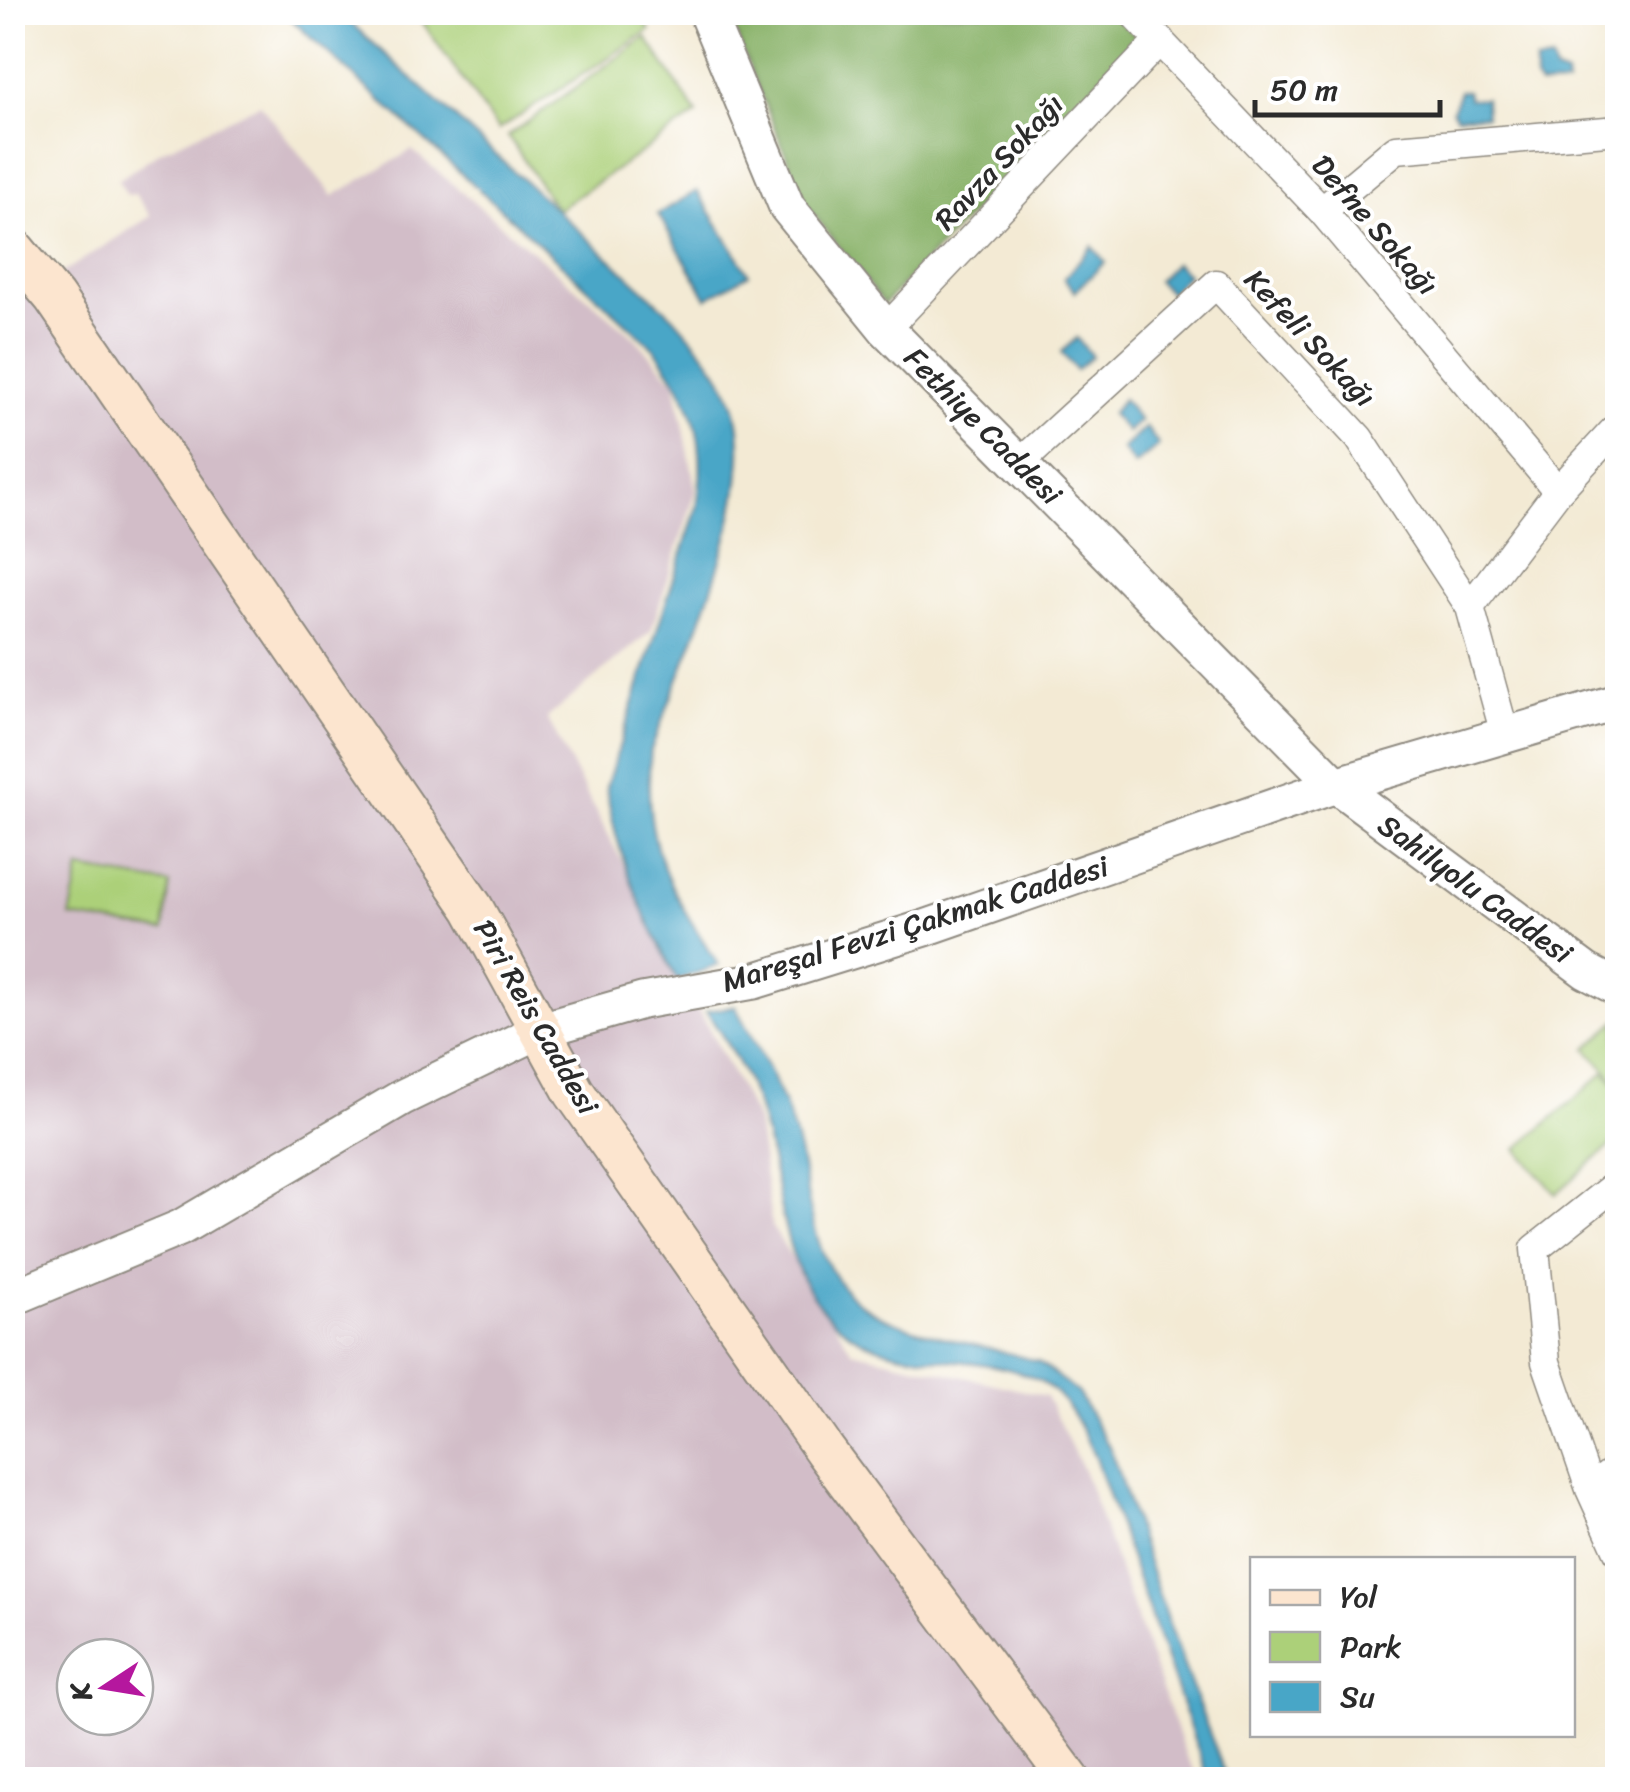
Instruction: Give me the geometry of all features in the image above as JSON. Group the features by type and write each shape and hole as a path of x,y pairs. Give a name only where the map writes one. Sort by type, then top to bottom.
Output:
{"main road":[{"name":"Piri Reis Caddesi","path":"12,248 54,296 472,908 533,1033 555,1100 671,1271 1050,1780"},
{"name":"Piri Reis Caddesi","path":"12,277 468,930 533,1033 770,1373 1070,1780"}],"street":[{"name":"Fethiye Caddesi","path":"706,12 787,207 886,329 1336,786"},
{"name":"Defne Sokağı","path":"1132,12 1322,210 1558,491"},
{"name":"Ravza Sokağı","path":"886,329 1160,40"},
{"path":"1322,210 1396,149 1618,130"},
{"name":"Kefeli Sokağı","path":"1020,462 1216,284 1359,438 1470,607"},
{"path":"1506,738 1470,607 1558,491 1618,426"},
{"name":"Mareşal Fevzi Çakmak Caddesi","path":"12,1298 180,1228 403,1097 533,1033 682,993 754,980 925,928 1336,786 1618,702"},
{"name":"Sahilyolu Caddesi","path":"1336,786 1586,971 1618,988"},
{"path":"1618,1183 1535,1249 1546,1362 1590,1489 1618,1551"},
{"path":"1590,1489 1618,1468"}],"shaded area":[{"path":"260,104 333,196 412,150 632,335 675,382 696,491 651,631 547,718 757,1121 772,1227 852,1351 1046,1396 1084,1472 1186,1756 1199,1779 13,1779 12,286 59,275 151,216 135,194 127,195 118,180 161,151"}],"green space":[{"path":"416,13 639,13 650,30 498,130"},
{"path":"727,13 1110,13 1140,39 884,304 807,206"},
{"path":"646,37 697,114 557,210 508,136"},
{"path":"80,869 170,884 164,931 70,917"},
{"path":"1617,1021 1617,1083 1587,1048"},
{"path":"1605,1072 1617,1087 1617,1140 1556,1194 1517,1149"}],"water":[{"path":"284,13 340,13 673,316 708,357 729,392 740,441 738,484 729,530 699,625 651,750 649,783 650,812 662,864 686,913 719,965 677,980 633,886 617,839 606,787 697,507 701,461 688,404 654,348"},
{"path":"1552,61 1555,72 1566,76 1567,85 1540,86 1535,80 1535,63"},
{"path":"1460,91 1467,91 1469,99 1485,98 1486,116 1456,116 1452,110"},
{"path":"697,191 749,274 707,298 658,214"},
{"path":"1092,246 1105,262 1075,292 1064,278"},
{"path":"1175,263 1187,274 1170,293 1157,281"},
{"path":"1077,338 1092,356 1076,370 1061,352"},
{"path":"1123,399 1140,421 1127,432 1111,414"},
{"path":"1146,427 1159,446 1134,465 1122,449"},
{"path":"735,1006 788,1115 816,1234 837,1280 854,1299 877,1314 915,1329 1039,1362 1078,1393 1110,1448 1174,1640 1227,1779 1208,1779 1095,1458 1066,1404 1038,1380 1014,1371 912,1356 863,1341 841,1327 820,1306 793,1256 754,1098 706,1011"}]}
